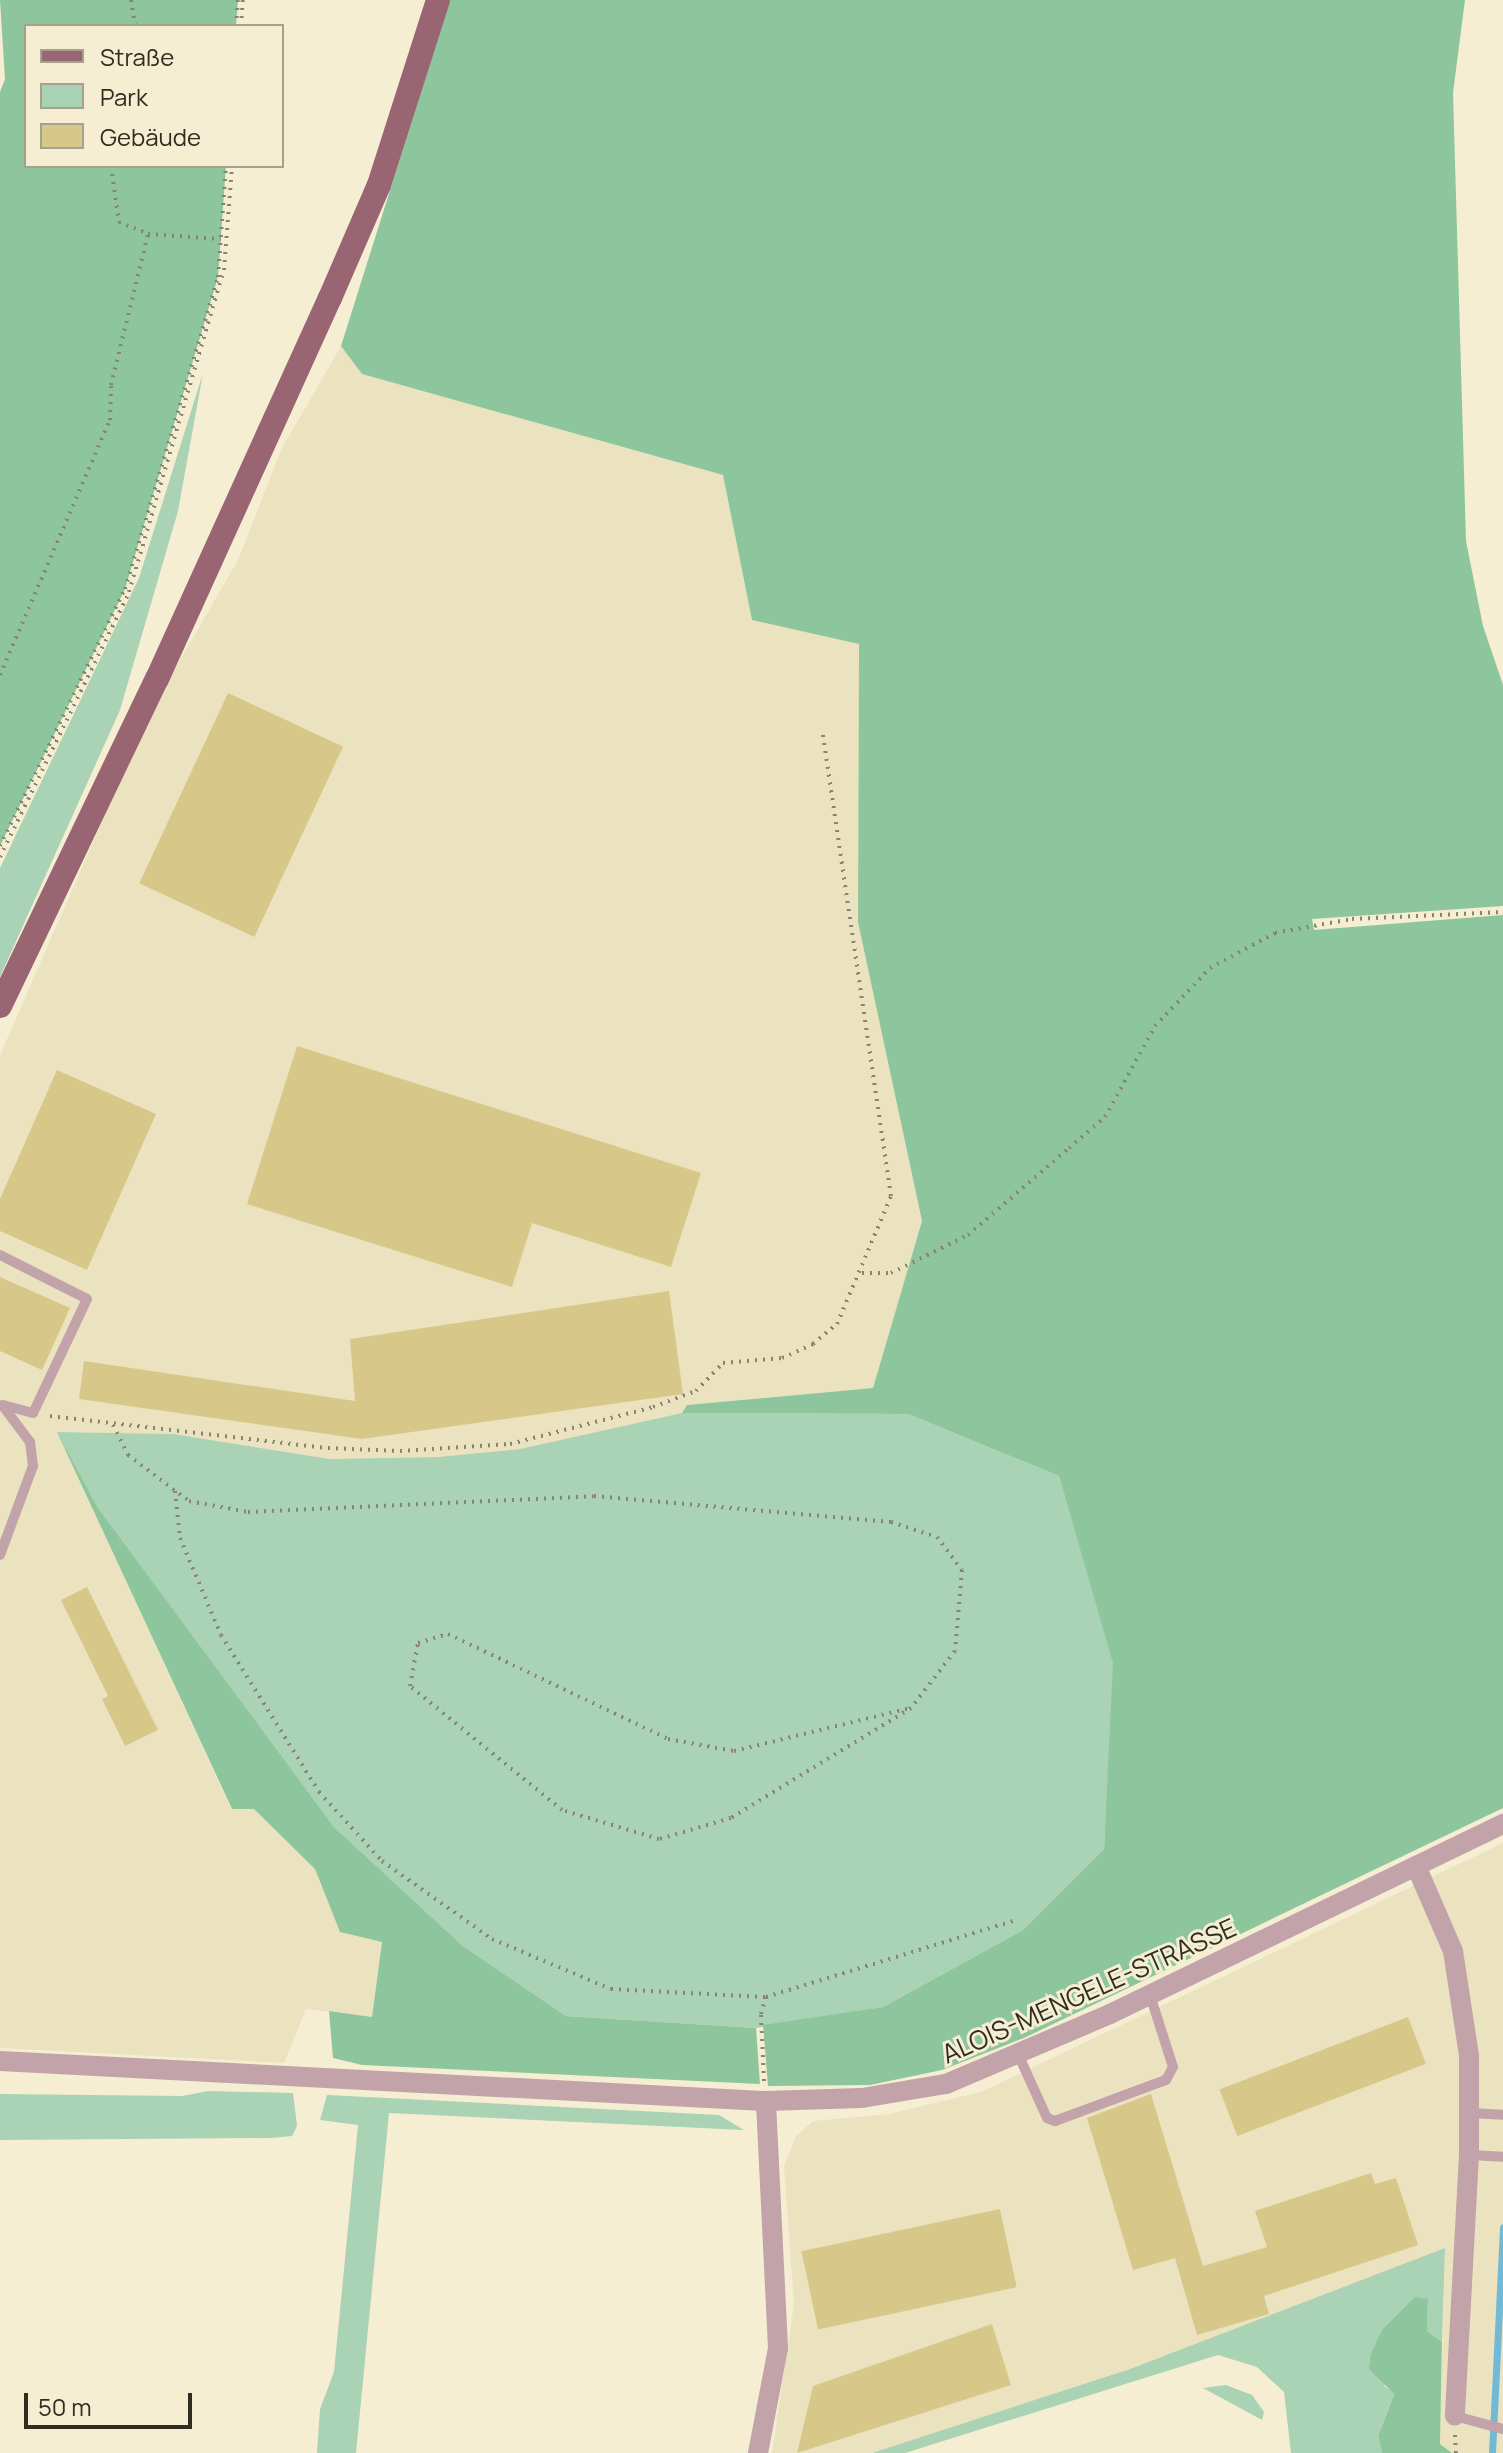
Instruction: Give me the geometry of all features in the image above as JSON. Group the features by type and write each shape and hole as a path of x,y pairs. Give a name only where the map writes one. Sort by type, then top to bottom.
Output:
{"main road":[{"path":"0,1006 157,679 336,284 379,185 438,0"}],"street":[{"name":"ALOIS-MENGELE-STRASSE","path":"0,2061 766,2101 862,2098 946,2084 1018,2054 1150,1995 1503,1824"},
{"path":"1417,1868 1453,1951 1469,2055 1469,2155 1455,2416"},
{"path":"758,2453 778,2348 766,2101"}],"lane":[{"path":"0,1255 87,1299 33,1413 1,1405"},
{"path":"0,1555 33,1466 30,1442 1,1405"},
{"path":"1018,2054 1047,2118 1055,2121 1166,2080 1173,2067 1150,1995"},
{"path":"1469,2113 1503,2115"},
{"path":"1469,2155 1503,2157"},
{"path":"1455,2416 1503,2429"}],"path":[{"path":"131,0 135,24"},
{"path":"238,24 240,0"},
{"path":"111,168 119,222 148,234 227,240"},
{"path":"0,857 129,592 197,372 224,270 229,168"},
{"path":"0,846 125,589 218,277 229,168"},
{"path":"0,675 110,420 111,385 148,234"},
{"path":"33,1413 113,1425 328,1448 400,1451 510,1444 587,1428 696,1391 723,1363 782,1358 813,1344 837,1324 862,1273 891,1196 823,734"},
{"path":"862,1273 891,1273 968,1235 1105,1117 1155,1026 1210,968 1275,933 1352,919 1503,912"},
{"path":"113,1425 128,1455 189,1501 248,1512 594,1496 891,1522 937,1537 962,1570 955,1651 911,1708 731,1818 659,1839 562,1810 410,1686 418,1643 448,1634 668,1739 734,1751 911,1708"},
{"path":"175,1491 180,1538 221,1635 319,1792 382,1861 492,1939 611,1989 766,1997 1016,1920"},
{"path":"766,1997 760,2034 766,2101"}],"shaded area":[{"path":"341,346 362,374 723,475 752,620 859,643 858,922 922,1221 873,1388 687,1405 682,1413 520,1449 438,1457 330,1459 173,1434 58,1432 231,1809 254,1809 315,1869 340,1932 382,1942 372,2017 306,2009 284,2063 0,2048 0,1055 150,712 238,560 281,450"},
{"path":"1503,1843 1503,2453 1452,2453 1440,2444 1445,2249 1130,2369 872,2453 772,2453 794,2304 784,2166 796,2136 813,2121 889,2114 981,2092"}],"green space":[{"path":"0,0 238,0 236,24 24,24 24,168 226,168 218,277 125,589 0,846 0,92 5,79"},
{"path":"450,0 1465,0 1453,93 1466,541 1483,626 1503,685 1503,906 1312,919 1314,930 1503,915 1503,1808 1026,2037 942,2070 870,2085 768,2086 763,2025 883,2007 1023,1930 1104,1849 1113,1663 1059,1476 908,1414 682,1413 687,1405 873,1388 922,1221 858,922 859,644 752,620 723,475 362,374 341,346"},
{"path":"203,373 178,511 120,710 0,977 0,868 139,578"},
{"path":"682,1413 908,1414 1059,1476 1114,1663 1104,1849 1023,1930 883,2007 756,2028 566,2016 463,1946 334,1827 96,1507 57,1432 173,1434 330,1459 438,1457 520,1449"},
{"path":"57,1432 97,1507 334,1827 463,1946 566,2016 756,2028 760,2084 362,2065 333,2058 329,2011 372,2017 382,1942 340,1932 315,1869 254,1809 232,1809"},
{"path":"208,2091 293,2093 297,2126 292,2136 272,2138 0,2140 0,2094 182,2096"},
{"path":"327,2095 719,2115 744,2130 389,2113 356,2453 317,2453 320,2409 334,2372 358,2125 320,2120"},
{"path":"1445,2248 1442,2342 1427,2331 1428,2299 1384,2386 1394,2393 1378,2436 1382,2453 1291,2453 1284,2392 1257,2367 1218,2355 905,2453 872,2453 1130,2369"},
{"path":"1415,2297 1428,2299 1427,2331 1442,2342 1440,2444 1452,2453 1382,2453 1378,2436 1394,2394 1369,2369 1371,2354 1382,2330"},
{"path":"1226,2385 1252,2395 1264,2412 1262,2420 1203,2388"}],"building":[{"path":"228,693 343,747 254,937 139,883"},
{"path":"297,1046 701,1173 671,1267 532,1223 512,1287 247,1204"},
{"path":"57,1070 156,1114 87,1270 0,1231 0,1199"},
{"path":"0,1277 70,1308 42,1370 0,1351"},
{"path":"669,1291 683,1394 362,1439 79,1399 84,1361 355,1401 350,1339"},
{"path":"87,1587 158,1730 125,1746 102,1699 108,1696 61,1600"},
{"path":"1408,2017 1426,2064 1237,2136 1219,2089"},
{"path":"1151,2094 1203,2266 1267,2247 1255,2211 1371,2173 1375,2184 1396,2178 1418,2245 1264,2296 1269,2314 1197,2335 1175,2258 1133,2270 1087,2118"},
{"path":"1000,2209 1017,2287 818,2329 801,2251"},
{"path":"992,2324 1011,2385 797,2453 813,2386"}],"waterway":[{"path":"1492,2453 1503,2227"}]}
